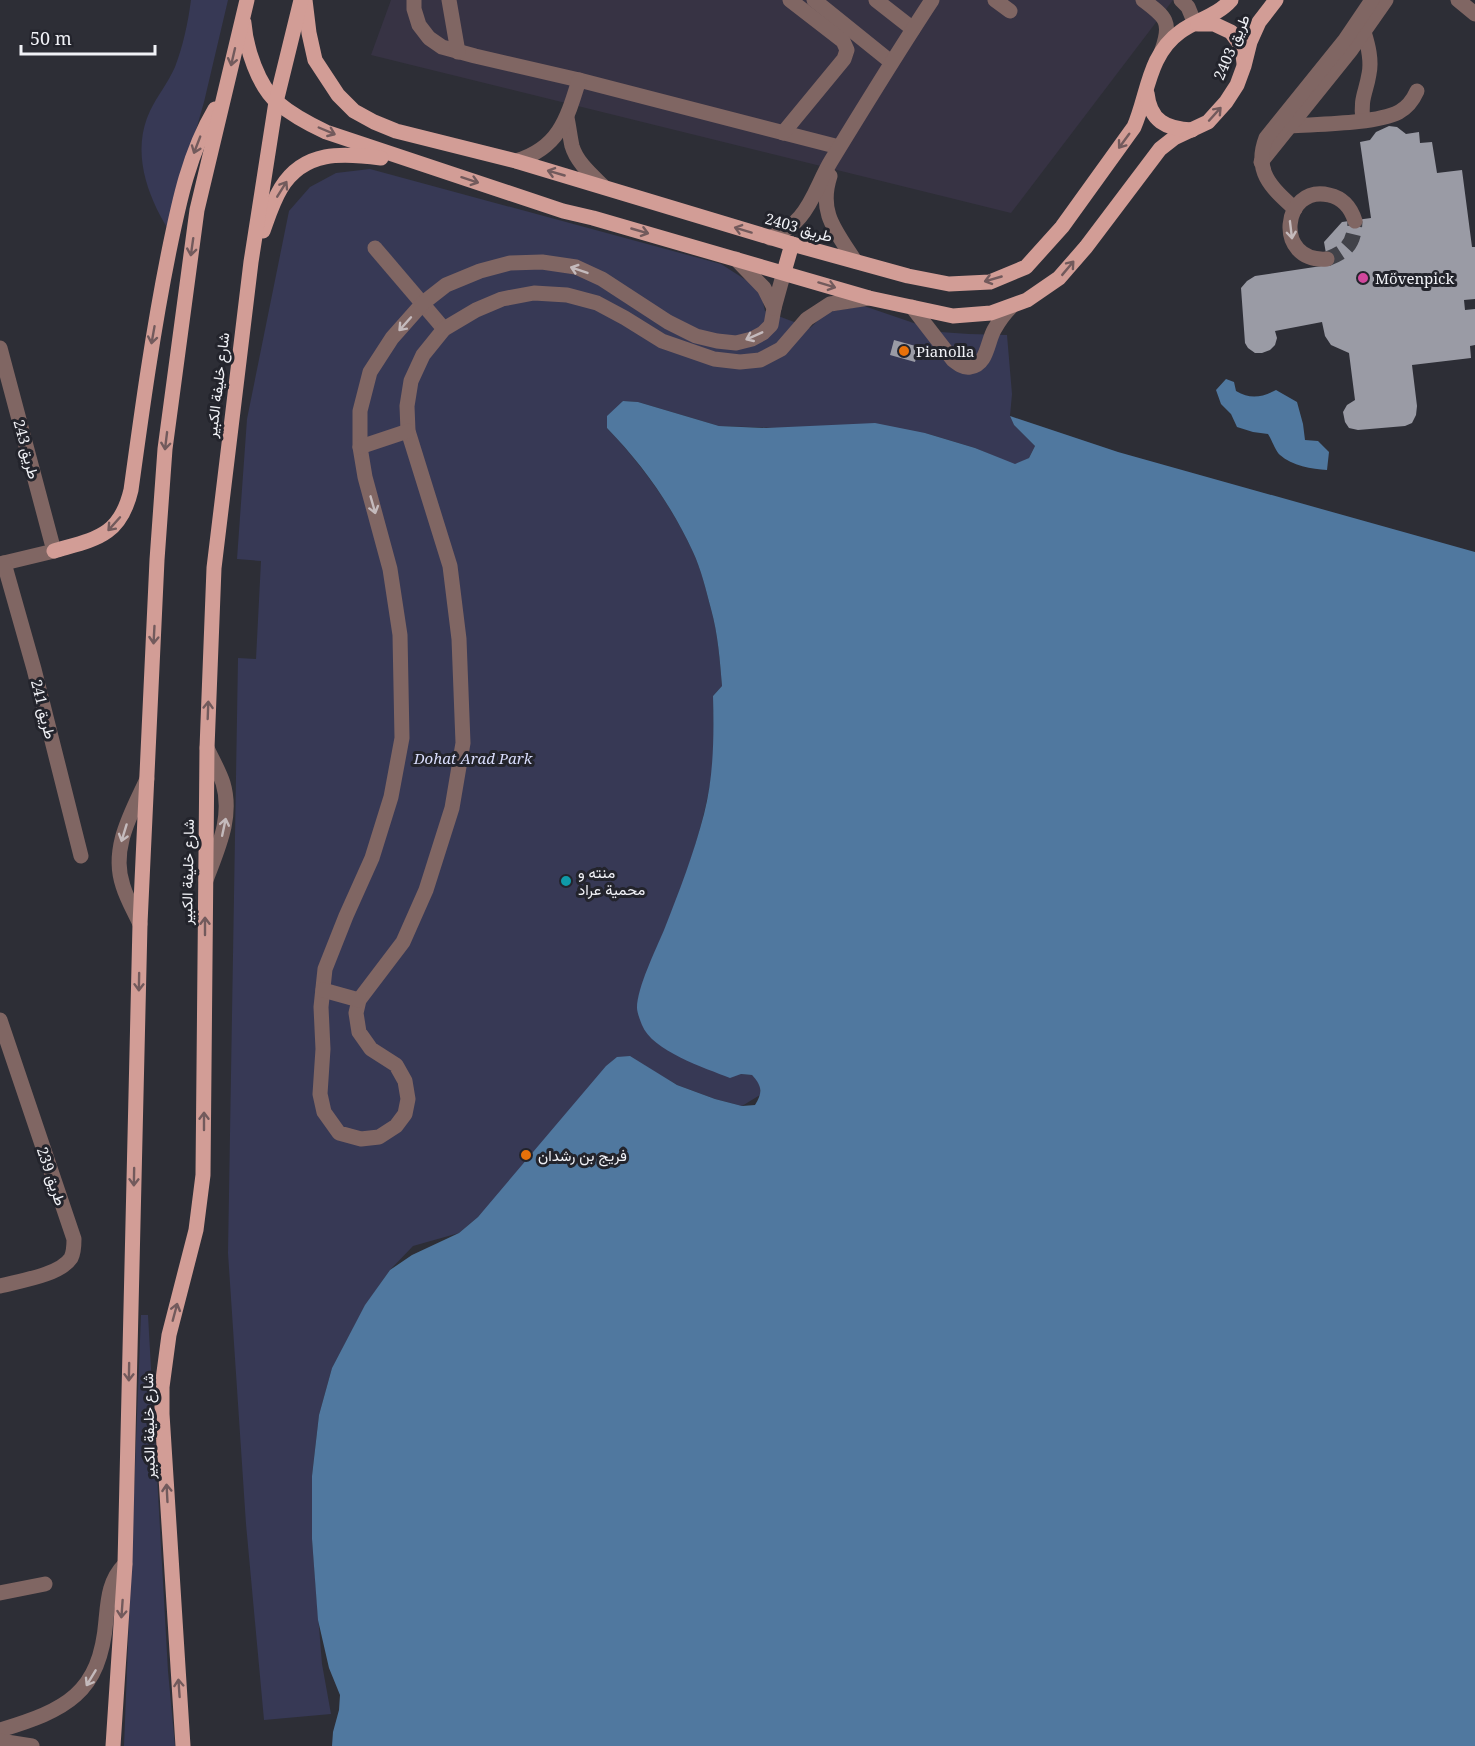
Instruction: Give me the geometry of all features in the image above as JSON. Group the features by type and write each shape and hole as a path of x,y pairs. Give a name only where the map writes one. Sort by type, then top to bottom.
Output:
{"main road":[{"name":"شارع خليفة الكبير","path":"183,1746 172,1596 162,1387 169,1335 194,1239 202,1184 207,748 214,568 251,262 276,102 303,0"},
{"name":"طريق 2403","path":"303,0 315,60 338,95 354,111 374,122 396,131 516,161 770,238 908,276 949,284 990,282 1026,267 1062,227 1134,127 1142,109 1151,72 1162,50 1180,32 1214,14 1231,0"},
{"name":"طريق 2403","path":"414,161 563,211 870,298 953,315 991,313 1027,300 1059,278 1086,247 1160,149 1174,138 1208,122 1226,102 1237,85 1250,42 1259,22 1276,0"},
{"name":"شارع خليفة الكبير","path":"113,1746 125,1564 140,924 157,560 165,449 197,210 245,6"},
{"path":"245,6 245,32 256,69 276,102 299,118 326,132 414,161"},
{"path":"1195,24 1214,24 1231,32 1242,47 1244,66"},
{"path":"1146,87 1148,106 1158,121 1174,129 1193,130"},
{"path":"54,551 90,541 106,533 127,507 148,365 182,192 201,135 224,94"},
{"path":"251,262 281,188 297,169 322,157 350,154 414,161"},
{"path":"784,272 792,244"}],"street":[{"path":"414,0 419,25 429,38 442,47 839,147"},
{"path":"449,0 458,52"},
{"path":"783,133 843,59 847,50 843,41 790,0"},
{"path":"814,0 891,62"},
{"path":"876,0 913,29"},
{"path":"770,238 799,218 820,195 826,169 932,0"},
{"path":"995,0 1010,11"},
{"path":"1143,0 1162,14 1166,21 1166,39 1162,50"},
{"path":"1181,0 1188,7 1195,24"},
{"path":"1261,162 1290,126 1299,106 1345,40 1386,0"},
{"path":"1458,0 1475,14"},
{"path":"1295,209 1270,184 1261,162 1261,153 1266,138 1299,106 1364,32 1373,14"},
{"path":"1363,120 1362,103 1370,71 1364,32"},
{"path":"516,161 528,158 550,142 567,118 579,80"},
{"path":"1290,126 1378,118 1398,112 1410,103 1417,91"},
{"path":"567,118 572,147 576,156 604,187"},
{"path":"1327,259 1312,258 1297,248 1290,231 1290,221 1295,209 1305,199 1323,194 1340,200 1347,206 1354,221"},
{"path":"820,195 831,222 855,261"},
{"path":"375,248 444,329"},
{"path":"736,259 764,288 774,308"},
{"path":"784,272 771,325 752,339 736,343 696,336 668,322 602,279 576,267 542,262 510,263 480,271 446,285 423,303 392,338 370,372 360,411 360,447 365,477 390,569 400,635 402,738 391,796 372,858 325,969 321,1007 323,1048 320,1094 324,1112 339,1133 361,1139 379,1137 396,1126 405,1114 408,1099 405,1081 396,1065 371,1049 359,1032 356,1013 359,1000 403,942 426,890 452,808 463,743 459,639 450,566 408,431 407,406 411,381 423,355 444,329 476,310 502,298 534,293 567,295 597,303 662,341 714,359 740,362 760,360 781,349 807,319 830,304 870,298"},
{"path":"912,307 953,360 965,367 972,367 984,359 995,327 1011,307"},
{"name":"طريق 243","path":"0,348 54,551"},
{"path":"360,447 408,431"},
{"name":"طريق 241","path":"54,551 2,563 34,669 81,856"},
{"path":"140,924 123,885 119,862 125,826 147,779"},
{"path":"323,990 359,1000"},
{"name":"طريق 239","path":"0,1020 74,1239 71,1258 63,1266 51,1272 0,1286"},
{"path":"0,1730 50,1713 82,1691 103,1649 110,1590 116,1574 125,1564"},
{"path":"0,1593 45,1584"},
{"path":"0,1741 32,1746"}],"shaded area":[{"path":"391,0 1173,0 1011,213 371,55"},
{"path":"1226,379 1234,382 1236,391 1247,396 1261,396 1276,390 1297,402 1305,440 1318,441 1329,452 1327,470 1309,468 1290,462 1278,453 1268,434 1237,427 1231,414 1221,404 1216,390"},
{"path":"623,401 638,402 719,426 766,428 875,423 925,433 975,448 1015,464 1029,458 1035,446 1014,425 1010,416 1118,452 1475,552 1475,1746 332,1746 340,1695 329,1668 318,1620 312,1539 312,1476 319,1415 332,1368 365,1305 390,1270 412,1255 459,1233 478,1217 606,1066 617,1057 630,1056 677,1085 742,1106 755,1105 760,1093 758,1082 752,1075 741,1074 730,1078 694,1064 656,1043 642,1025 637,1008 643,980 681,887 704,814 712,770 713,696 722,686 713,618 693,552 676,518 655,486 607,428 607,416"}],"green space":[{"path":"191,0 228,0 204,102 168,229 148,187 142,157 142,142 144,126 150,111 178,59"},
{"name":"Dohat Arad Park","path":"370,169 721,264 760,289 765,311 810,328 827,312 864,306 940,332 1007,335 1012,394 1010,416 1014,425 1035,446 1029,458 1015,465 975,448 925,433 719,426 638,402 623,401 607,428 655,487 676,518 693,552 713,618 722,686 713,696 712,768 700,831 683,882 643,982 741,1074 752,1075 760,1083 760,1095 742,1106 715,1099 677,1085 630,1057 478,1217 459,1233 413,1246 390,1270 365,1306 332,1368 319,1415 312,1476 312,1539 322,1664 331,1714 264,1720 246,1524 228,1253 238,658 256,659 261,561 237,559 247,419 289,211 310,187 336,173"},
{"path":"141,1315 148,1315 168,1671 175,1746 124,1746"}],"building":[{"name":"Mövenpick","path":"1389,126 1397,127 1406,134 1419,132 1420,143 1432,142 1437,173 1462,170 1472,247 1475,247 1475,299 1464,300 1465,310 1475,309 1475,345 1470,346 1471,358 1412,365 1417,406 1412,423 1405,426 1358,430 1349,428 1343,412 1347,405 1355,400 1349,353 1331,345 1325,336 1322,322 1275,331 1277,338 1275,345 1270,350 1255,353 1245,343 1241,288 1255,276 1328,265 1324,242 1342,222 1371,218 1360,142 1370,140 1376,132"},
{"name":"Pianolla","path":"894,340 919,347 915,362 890,355"}],"tunnel":[{"path":"1327,259 1340,253 1351,241 1355,221"}],"place":[{"name":"Mövenpick","path":"1363,278"},
{"name":"Pianolla","path":"904,351"},
{"name":"منته و محمية عراد","path":"566,881"},
{"name":"فريج بن رشدان","path":"526,1155"}]}
